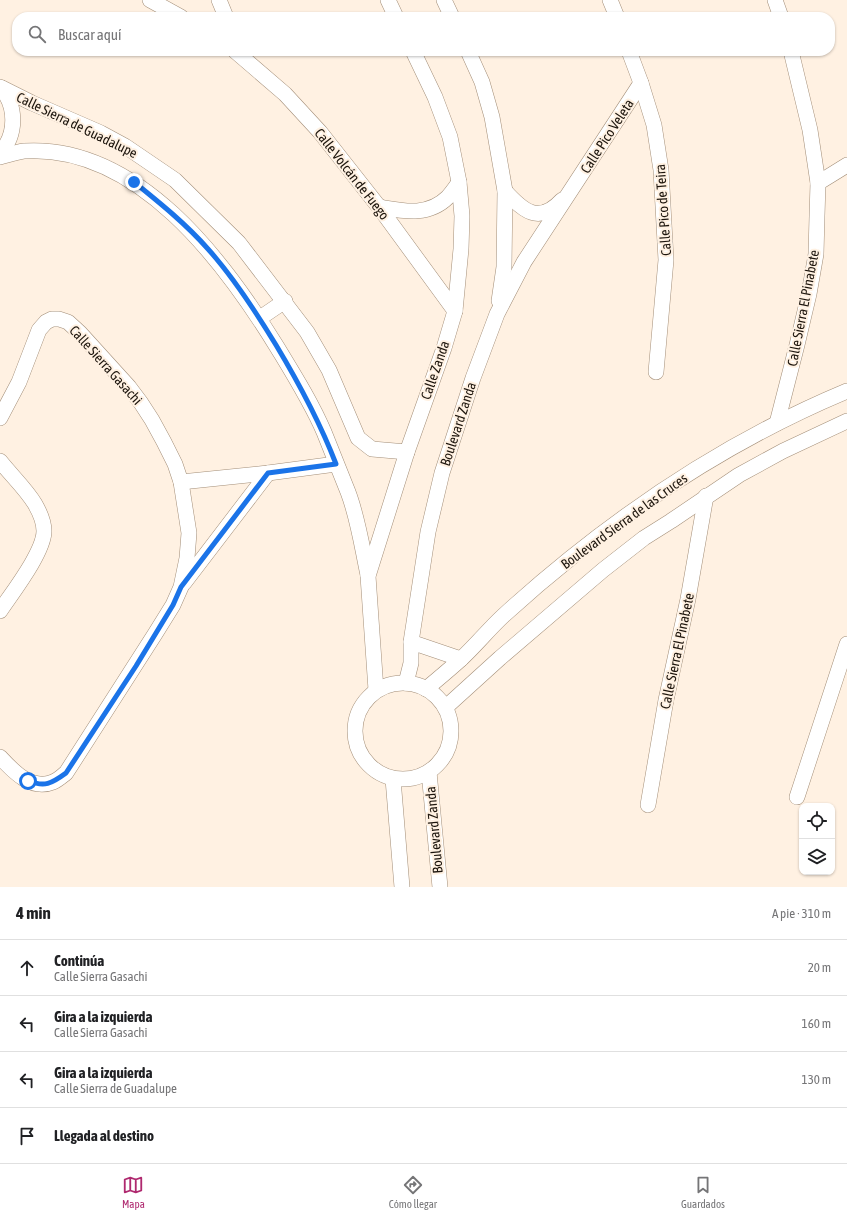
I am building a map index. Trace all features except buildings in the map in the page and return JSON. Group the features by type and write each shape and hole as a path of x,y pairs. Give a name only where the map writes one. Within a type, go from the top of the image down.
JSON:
{"street":[{"path":"150,0 171,12"},
{"path":"219,0 224,12"},
{"path":"388,0 394,12"},
{"path":"444,0 450,12"},
{"path":"610,0 615,12"},
{"path":"775,0 779,12"},
{"name":"Calle Volcán de Fuego","path":"242,56 285,94 320,132 379,207 454,311"},
{"name":"Calle Zanda","path":"376,690 368,576 407,452 444,348 454,311 459,274 462,222 459,182 450,137 435,97 415,56"},
{"path":"470,56 482,82 492,116 505,191 504,267 496,314"},
{"name":"Calle Pico de Teira","path":"631,56 641,83 655,131 661,170 666,260 656,372"},
{"name":"Calle Sierra El Pinabete","path":"777,423 798,345 816,254 818,183 810,130 792,56"},
{"name":"Calle Pico Veleta","path":"574,188 641,83"},
{"name":"Calle Sierra de Guadalupe","path":"0,153 10,137 13,124 9,99 1,87"},
{"name":"Calle Sierra de Guadalupe","path":"1,87 101,133 148,160 175,180 239,243 285,301 307,332 329,370 358,438 372,449 407,452"},
{"name":"Calle Sierra de Guadalupe","path":"0,157 23,151 52,153 78,157 107,168 134,182 184,224 208,250 235,283 260,318 309,402 324,432 350,501 359,532 368,576"},
{"path":"818,183 847,164"},
{"path":"379,207 404,211 420,211 447,198 459,182"},
{"path":"505,191 517,205 528,212 538,213 550,210 574,188"},
{"name":"Boulevard Zanda","path":"406,683 411,663 411,642 428,532 442,473 473,378 496,314 524,262 574,188"},
{"path":"260,318 285,301"},
{"name":"Calle Sierra Gasachi","path":"0,418 19,382 39,330 46,322 52,319 59,318 68,322 80,333 129,387 152,420 175,464 182,482 189,533 187,558 181,587 173,605 66,773 54,782 37,784 28,781 18,774 0,757"},
{"name":"Boulevard Sierra de las Cruces","path":"426,689 461,659 503,616 571,558 609,528 663,489 686,474 777,423 847,391"},
{"name":"Boulevard Sierra de las Cruces","path":"446,707 500,658 603,570 644,538 672,521 706,496 783,450 847,421"},
{"path":"0,462 36,505 44,530 42,542 34,558 0,611"},
{"path":"182,482 336,464"},
{"name":"Calle Sierra Gasachi","path":"181,587 268,473"},
{"name":"Calle Sierra El Pinabete","path":"648,805 666,700 688,599 706,496"},
{"path":"411,642 461,659"},
{"path":"797,797 847,644"},
{"path":"393,683 406,683 426,689 446,707 451,725 450,743 443,760 429,772 412,779 393,779 375,772 362,758 354,740 355,721 362,704 376,690 393,683"},
{"name":"Boulevard Zanda","path":"429,772 440,887"},
{"path":"393,779 402,887"}],"route":[{"path":"28,781 37,784 46,784 54,782 66,773 136,666 173,605 181,587 229,522 268,473 336,464 324,432 294,374 260,318 235,283 184,224 134,182"}]}
